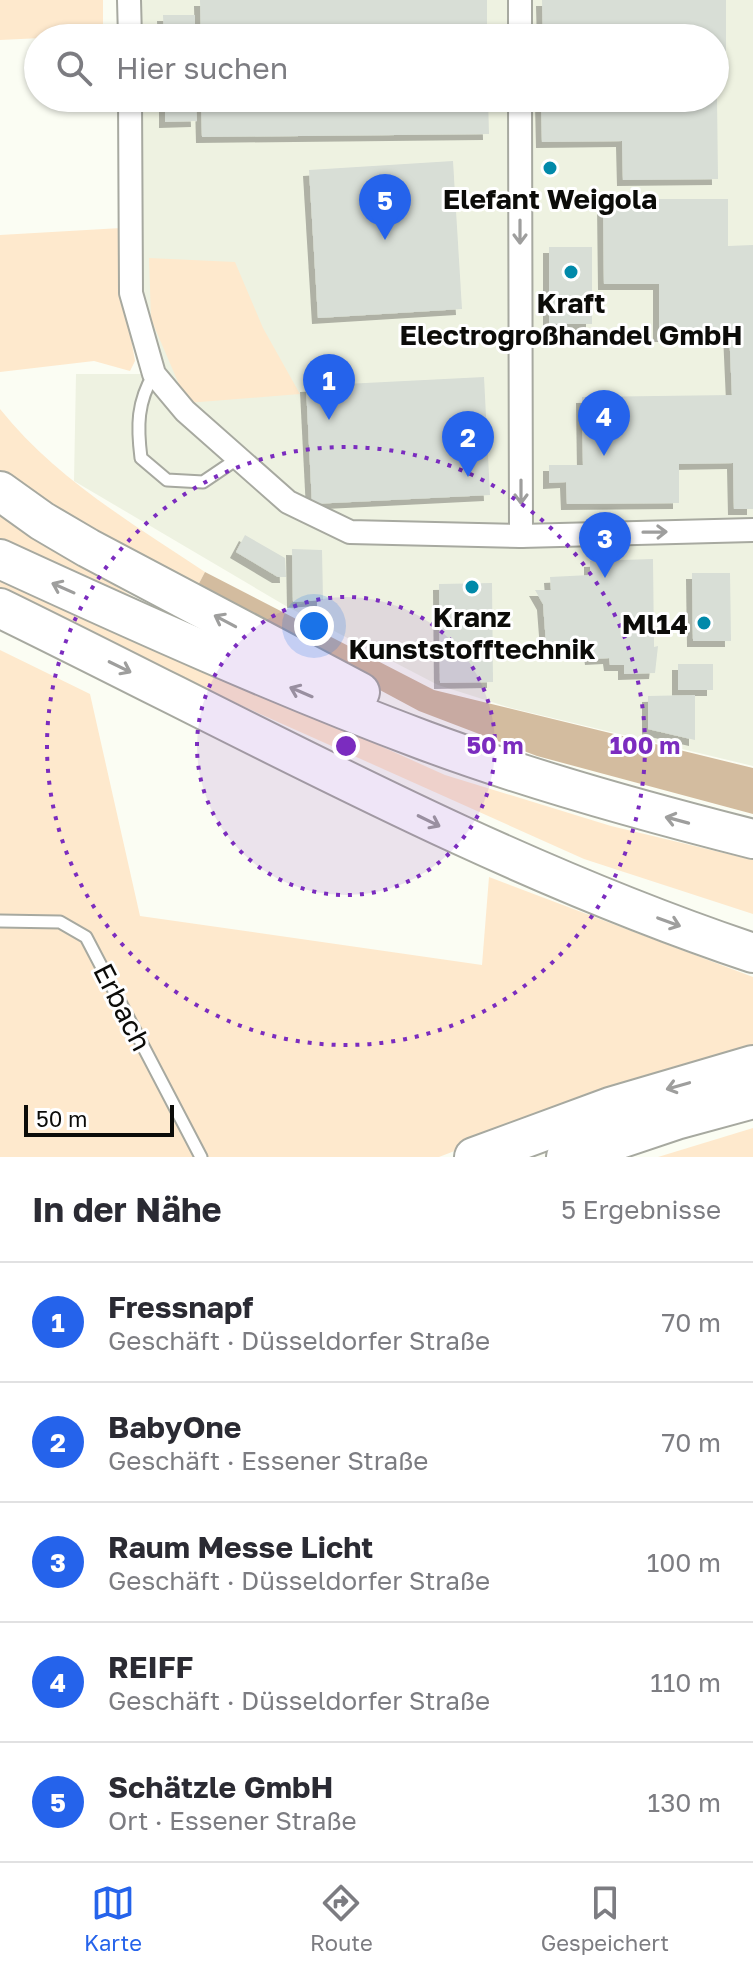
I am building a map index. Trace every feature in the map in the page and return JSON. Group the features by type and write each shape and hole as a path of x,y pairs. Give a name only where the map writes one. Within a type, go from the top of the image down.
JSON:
{"highway":[{"path":"0,491 88,548 394,709 426,741"},
{"path":"0,559 252,672 426,741 549,782 753,839"},
{"path":"0,608 468,840 619,903 753,953"},
{"path":"474,1157 610,1107 753,1065"},
{"path":"566,1157 676,1120 753,1099"}],"street":[{"path":"129,0 130,24"},
{"path":"520,0 520,24"},
{"path":"130,112 131,293 154,374 185,411 288,502 350,532 521,536 753,530"},
{"path":"520,112 521,536"}],"lane":[{"path":"154,374 141,397 137,424 141,458 167,480 203,482 237,459"},
{"name":"Erbach","path":"0,921 60,922 86,937 201,1157"}],"shaded area":[{"path":"0,0 103,0 103,24 24,24 24,39 0,40"},
{"path":"136,0 753,0 753,766 511,708 438,685 286,606 74,481 76,374 142,374 138,112 729,112 729,24 137,24"},
{"path":"121,228 125,303 135,361 130,371 94,361 0,372 0,235"},
{"path":"149,258 235,262 263,328 300,394 187,403 151,319"},
{"path":"0,409 45,457 70,478 123,518 205,572 195,591 95,540 0,473"},
{"path":"0,515 176,623 0,542"},
{"path":"205,572 434,690 753,768 753,814 537,756 419,711 195,591"},
{"path":"0,575 445,775 611,826 753,860 753,914 584,859 189,682 0,590"},
{"path":"0,650 90,694 140,916 482,965 489,877 753,977 753,1046 669,1068 439,1157 0,1157"},
{"path":"753,1128 753,1157 658,1157"}],"building":[{"path":"200,0 487,0 487,24 201,24"},
{"path":"542,0 726,0 726,24 543,24"},
{"path":"163,15 195,15 195,24 163,24"},
{"path":"165,112 197,112 197,121 165,122"},
{"path":"201,112 488,112 489,134 202,137"},
{"path":"541,112 717,112 718,179 623,180 622,141 542,142"},
{"path":"453,161 462,309 318,318 309,170"},
{"path":"603,199 728,199 728,246 753,245 753,509 734,509 733,463 679,464 679,503 567,504 566,482 549,483 549,465 583,465 582,397 732,395 729,329 676,329 676,336 659,336 659,284 604,284"},
{"path":"549,247 592,247 592,324 549,324"},
{"path":"484,377 490,495 312,504 306,386"},
{"path":"245,535 285,558 286,577 278,577 236,552"},
{"path":"292,549 322,550 323,600 293,602"},
{"path":"653,559 654,647 658,646 655,673 624,674 624,665 610,665 609,658 591,659 590,652 575,652 574,642 546,643 543,604 535,590 551,590 550,577 590,575 590,561"},
{"path":"692,573 730,573 731,641 693,641"},
{"path":"492,583 493,682 440,683 439,584"},
{"path":"678,664 713,664 713,690 678,690"},
{"path":"695,695 695,740 648,729 648,696"}],"place":[{"name":"Elefant Weigola","path":"550,168"},
{"name":"Schätzle GmbH","path":"385,240"},
{"name":"Kraft Electrogroßhandel GmbH","path":"571,272"},
{"name":"Fressnapf","path":"329,420"},
{"name":"REIFF","path":"604,456"},
{"name":"BabyOne","path":"468,477"},
{"name":"Raum Messe Licht","path":"605,578"},
{"name":"Kranz Kunststofftechnik","path":"472,587"},
{"name":"Ml14","path":"704,623"}]}
